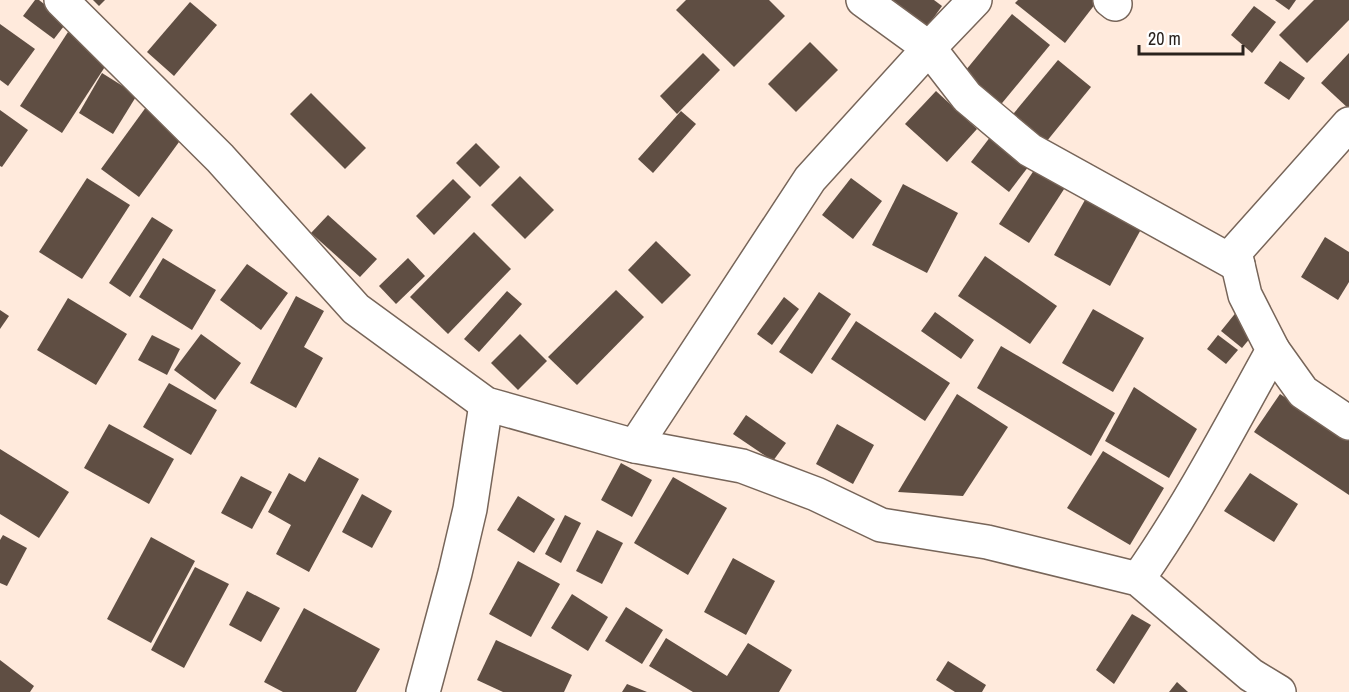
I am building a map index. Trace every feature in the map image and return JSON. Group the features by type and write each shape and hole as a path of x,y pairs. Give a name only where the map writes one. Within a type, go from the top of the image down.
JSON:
{"street":[{"path":"61,0 220,158 356,309 486,404 635,446 742,466 816,494 881,525 987,542 1138,579 1251,675 1279,692"},
{"path":"863,0 929,48 967,97 1030,150 1238,265"},
{"path":"635,446 810,179 975,0"},
{"path":"1349,124 1235,252 1245,295 1273,350 1303,392 1349,423"},
{"path":"1138,579 1153,558 1273,350"},
{"path":"423,692 470,509 486,404"}],"building":[{"path":"35,0 39,0 67,22 54,39 23,16"},
{"path":"93,0 105,0 99,6"},
{"path":"686,0 769,0 785,16 734,67 676,10"},
{"path":"893,0 934,0 942,6 927,27"},
{"path":"1018,0 1092,0 1096,3 1065,43 1015,3"},
{"path":"1275,0 1296,0 1289,10"},
{"path":"1314,0 1349,0 1349,20 1307,63 1279,35"},
{"path":"190,2 217,25 174,76 147,52"},
{"path":"1254,6 1276,22 1252,53 1231,35"},
{"path":"1012,14 1050,45 998,108 961,76"},
{"path":"0,24 35,49 8,86 0,80"},
{"path":"68,32 110,59 62,133 20,106"},
{"path":"810,42 838,70 796,112 768,84"},
{"path":"703,53 720,70 677,114 660,96"},
{"path":"1349,53 1349,109 1321,83"},
{"path":"1058,60 1091,87 1042,147 1009,119"},
{"path":"1280,61 1305,78 1289,100 1264,83"},
{"path":"102,73 137,95 113,134 79,113"},
{"path":"936,91 977,129 947,162 905,124"},
{"path":"311,93 366,148 345,169 290,114"},
{"path":"149,103 187,131 139,197 101,169"},
{"path":"0,110 28,130 2,167 0,166"},
{"path":"681,111 696,124 653,173 638,159"},
{"path":"994,132 1032,162 1009,192 971,162"},
{"path":"476,143 500,167 480,187 456,163"},
{"path":"1038,164 1068,183 1029,243 999,224"},
{"path":"520,176 554,210 525,239 491,205"},
{"path":"87,178 130,205 82,279 39,252"},
{"path":"851,178 882,201 853,239 822,215"},
{"path":"453,179 471,197 434,235 416,216"},
{"path":"903,184 958,213 927,273 872,245"},
{"path":"1090,191 1145,222 1110,286 1054,255"},
{"path":"328,215 377,259 360,277 311,233"},
{"path":"152,217 173,230 130,297 109,283"},
{"path":"474,232 511,269 448,334 410,297"},
{"path":"1325,237 1349,252 1349,282 1338,300 1301,277"},
{"path":"656,241 691,275 662,304 628,270"},
{"path":"985,256 1057,306 1030,344 958,296"},
{"path":"163,258 216,290 192,330 139,297"},
{"path":"408,258 425,276 396,304 379,286"},
{"path":"247,264 288,293 261,330 220,300"},
{"path":"616,290 644,317 577,385 548,357"},
{"path":"507,291 522,304 479,352 464,339"},
{"path":"819,292 851,314 812,374 779,352"},
{"path":"296,296 324,311 304,347 323,358 296,408 250,383"},
{"path":"784,297 799,309 772,345 757,334"},
{"path":"68,298 127,334 96,385 37,350"},
{"path":"1093,309 1144,338 1113,392 1062,363"},
{"path":"0,310 9,316 0,329"},
{"path":"1238,310 1260,326 1242,348 1221,331"},
{"path":"935,312 974,340 961,359 921,331"},
{"path":"856,321 950,383 925,421 831,359"},
{"path":"201,334 241,363 215,400 174,370"},
{"path":"520,334 547,361 518,390 491,363"},
{"path":"152,335 180,349 167,375 138,360"},
{"path":"1218,335 1238,350 1226,364 1207,349"},
{"path":"1001,346 1115,413 1091,456 977,388"},
{"path":"169,383 217,410 191,455 143,427"},
{"path":"1134,387 1197,429 1169,478 1105,441"},
{"path":"957,394 1008,427 963,496 898,492"},
{"path":"1280,394 1349,440 1349,495 1254,432"},
{"path":"746,415 786,443 773,461 733,434"},
{"path":"109,424 174,459 149,504 84,468"},
{"path":"837,424 874,445 853,484 816,464"},
{"path":"0,449 69,492 39,538 0,514"},
{"path":"1103,451 1164,488 1130,545 1067,508"},
{"path":"319,457 359,479 309,572 276,554 291,525 268,512 289,473 305,482"},
{"path":"621,463 652,480 632,517 601,500"},
{"path":"1250,473 1298,504 1274,542 1224,511"},
{"path":"241,476 272,492 252,529 221,513"},
{"path":"673,477 727,508 688,575 634,543"},
{"path":"362,494 392,511 372,548 342,532"},
{"path":"518,496 555,519 534,553 497,530"},
{"path":"565,515 581,523 561,563 545,554"},
{"path":"597,530 623,543 602,584 576,571"},
{"path":"3,535 27,548 7,586 0,583 0,540"},
{"path":"151,537 195,561 151,643 107,619"},
{"path":"733,558 775,581 746,635 704,612"},
{"path":"518,561 560,584 531,637 489,614"},
{"path":"195,567 229,584 184,668 151,650"},
{"path":"247,591 280,608 261,642 229,625"},
{"path":"572,594 608,617 588,651 551,628"},
{"path":"626,607 663,630 642,664 605,641"},
{"path":"304,608 380,649 356,692 283,692 264,682"},
{"path":"1132,614 1151,625 1114,684 1096,670"},
{"path":"666,638 727,676 748,643 792,670 779,692 693,692 649,666"},
{"path":"496,640 572,675 564,692 503,692 477,680"},
{"path":"0,660 34,686 30,692 0,692"},
{"path":"948,661 986,685 982,692 955,692 936,680"},
{"path":"1177,682 1188,692 1169,692"},
{"path":"627,684 647,692 622,692"}]}
